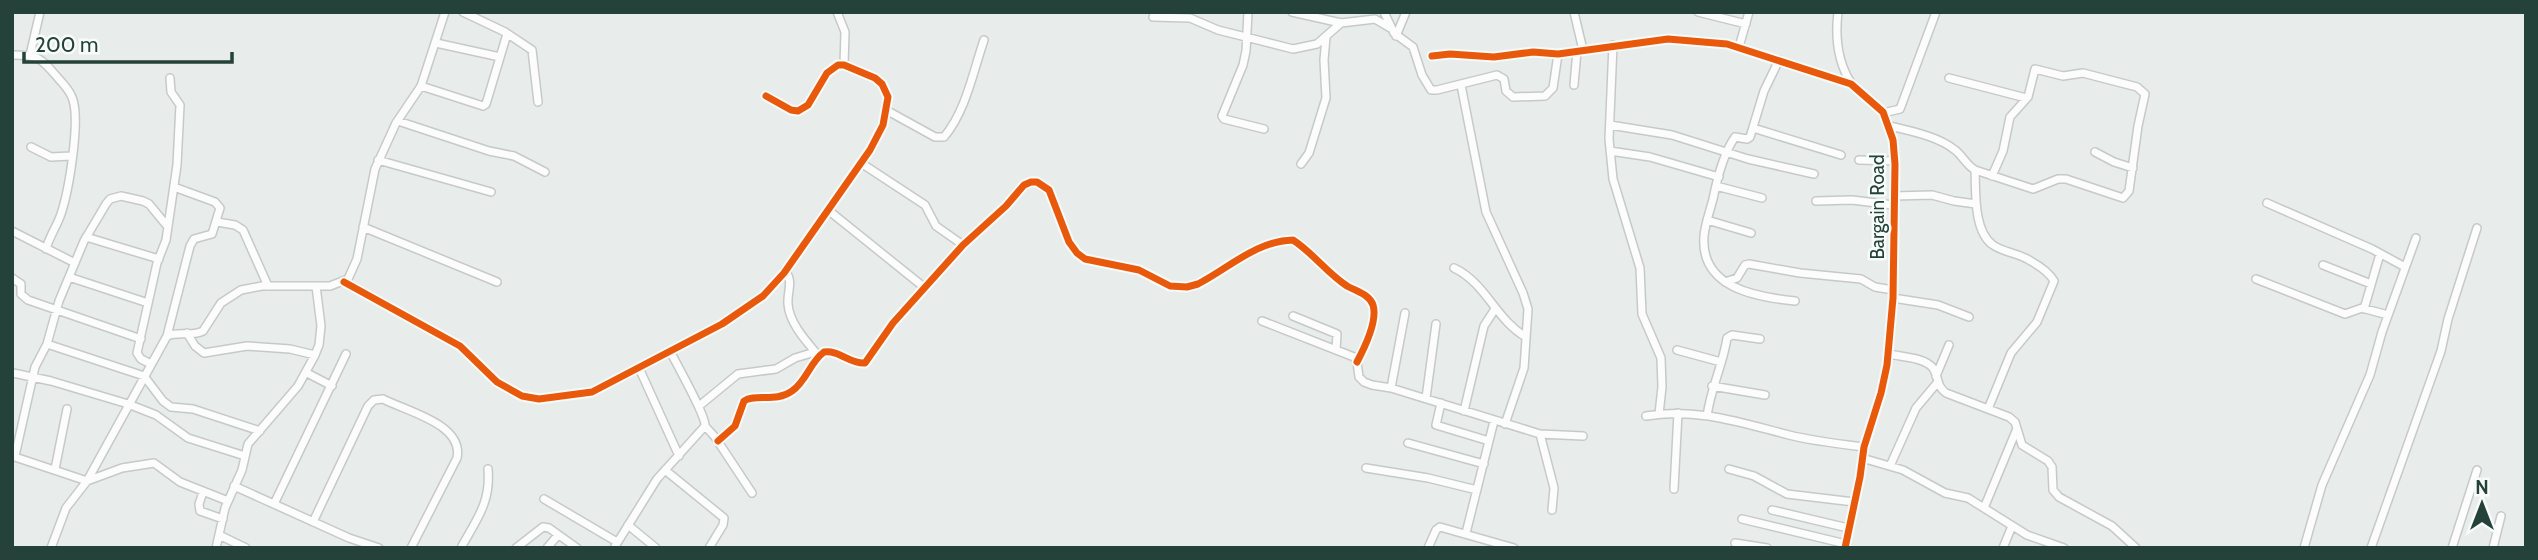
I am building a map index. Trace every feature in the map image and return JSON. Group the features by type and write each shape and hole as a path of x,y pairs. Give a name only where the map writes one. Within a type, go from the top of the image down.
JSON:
{"street":[{"path":"30,55 40,12"},
{"path":"167,336 203,331 227,297 250,288 330,286 344,282 355,266 378,160 397,121 421,86 445,12"},
{"path":"463,12 532,50 538,102"},
{"path":"837,12 845,32 844,65"},
{"path":"1248,12 1243,65 1222,116 1224,119 1264,129"},
{"path":"1292,12 1341,23 1375,19 1413,47 1422,75 1431,90 1497,75 1504,79 1506,91 1513,97 1545,96 1553,89 1558,54"},
{"path":"1384,12 1394,32"},
{"path":"1394,32 1406,12"},
{"path":"1574,12 1580,50 1574,85"},
{"path":"1698,12 1746,24"},
{"path":"1739,47 1749,12"},
{"path":"1838,12 1838,52 1845,75 1851,84"},
{"path":"1883,113 1900,109 1936,12"},
{"path":"1153,17 1174,15 1190,18 1218,30 1293,50 1317,44 1341,23"},
{"path":"421,86 483,106 507,34"},
{"path":"1301,164 1309,153 1326,97 1326,37"},
{"path":"886,110 935,137 944,137 961,107 984,40"},
{"name":"Bargain Road","path":"1432,56 1450,54 1485,57 1520,52 1558,54 1682,40 1739,47 1851,84 1872,100 1883,113 1889,126 1895,161 1893,294 1889,354 1881,393 1864,447 1845,546"},
{"path":"436,43 500,57"},
{"path":"1613,46 1610,151 1613,179 1640,268 1642,314 1661,358 1659,414"},
{"path":"12,55 30,55 44,61 66,86 73,99 75,119 62,211 50,233 46,248"},
{"path":"1779,60 1764,91 1747,139 1735,137 1728,152 1717,182 1704,235 1712,268 1725,282 1752,295 1795,301"},
{"path":"344,282 460,346 497,382 522,396 539,399 581,394 603,387 742,312 763,296 786,270 878,136 887,97 882,84 862,71 844,65 838,65 827,73 808,105 798,111 766,96"},
{"path":"1889,126 1942,142 1958,152 1975,170 1992,176 2033,189 2058,179 2066,179 2123,198 2129,191 2145,94 2142,90 2083,73 2063,76 2035,69 2026,98 2010,117 2003,150 1992,176"},
{"path":"151,364 139,356 141,339 168,227 181,112 178,101 171,92 170,78"},
{"path":"1949,78 2026,98"},
{"path":"1461,85 1486,212 1527,301 1524,368 1506,424"},
{"path":"397,121 489,151 513,156 545,172"},
{"path":"1611,125 1654,131 1814,174"},
{"path":"1753,128 1841,155"},
{"path":"31,147 51,157 71,156"},
{"path":"1610,151 1650,157 1762,198"},
{"path":"2095,152 2113,162 2133,168"},
{"path":"378,160 491,192"},
{"path":"1858,160 1895,161"},
{"path":"861,163 925,205 936,226 963,244"},
{"path":"1975,170 1976,204 1986,239 1994,246 2021,255 2036,264 2054,281 2037,322 2011,354 1988,408"},
{"path":"699,406 737,374 776,369 795,358 835,352 849,361 866,363 888,330 963,244 1006,206 1024,185 1031,182 1049,190 1069,242 1085,259 1139,270 1170,286 1188,287 1198,284 1257,249 1273,242 1293,240 1347,286 1368,297 1373,303 1374,316 1357,362"},
{"path":"51,548 66,508 87,481 167,336 190,246 194,239 212,234 217,222 218,204 174,187"},
{"path":"1894,196 1932,195 1976,204"},
{"path":"168,227 149,204 143,201 128,196 115,197 106,204 86,237 69,277 47,344 38,359 13,456 87,481 122,468 154,463 180,482 228,501"},
{"path":"1816,201 1852,200 1893,205"},
{"path":"2267,203 2405,267"},
{"path":"828,210 925,288"},
{"path":"1707,220 1751,233"},
{"path":"217,222 235,225 243,230 268,286"},
{"path":"363,227 497,282"},
{"path":"2371,548 2441,351 2448,319 2477,228"},
{"path":"12,231 75,263"},
{"path":"86,237 159,259"},
{"path":"2304,548 2322,485 2370,375 2416,238"},
{"path":"2364,309 2380,254"},
{"path":"1725,282 1737,278 1745,265 1749,264 1800,273 1861,279 1893,294 1938,305 1969,317"},
{"path":"2323,265 2371,284"},
{"path":"1454,268 1474,280 1514,330 1526,337"},
{"path":"786,270 791,281 788,305 792,318 817,354"},
{"path":"69,277 148,303"},
{"path":"12,278 22,284 23,297 141,339"},
{"path":"2256,279 2345,314 2364,309 2388,315"},
{"path":"216,548 228,501 242,470 248,444 307,373 316,355 321,326 316,286"},
{"path":"1464,411 1484,326 1495,309"},
{"path":"1391,388 1405,313"},
{"path":"1293,316 1338,334 1336,350"},
{"path":"1262,321 1354,357 1363,382 1426,398 1540,434 1583,436"},
{"path":"1426,398 1436,324"},
{"path":"187,333 195,346 204,352 247,346 290,349 316,355"},
{"path":"1707,416 1712,386 1729,336 1760,340"},
{"path":"47,344 144,376 171,407 193,410 260,431"},
{"path":"1890,466 1916,408 1937,380 1949,345"},
{"path":"1677,350 1721,362"},
{"path":"670,351 705,417 705,426 752,493"},
{"path":"274,504 346,354"},
{"path":"718,441 735,426 741,404 748,398 765,399 792,392 817,354"},
{"path":"1889,354 1926,363 1933,369 1946,393 2009,417 2017,428 2022,445 2048,461 2052,467 2053,491 2112,526 2136,548"},
{"path":"639,368 679,456"},
{"path":"13,373 128,404 156,415 182,435 195,441 245,456"},
{"path":"307,373 332,386"},
{"path":"1712,386 1765,395"},
{"path":"313,522 368,406 374,400 383,399 441,426 456,439 458,446 457,458 411,548"},
{"path":"1441,403 1436,425 1489,441"},
{"path":"55,469 66,409"},
{"path":"1674,489 1678,413"},
{"path":"1646,416 1678,413 1707,416 1791,435 1864,447"},
{"path":"1466,533 1494,421"},
{"path":"544,499 616,545 652,487 705,426"},
{"path":"1984,508 2017,428"},
{"path":"1540,434 1554,488 1552,510"},
{"path":"1408,443 1484,464"},
{"path":"1862,458 1929,482 1945,493 1968,498 2027,535 2064,548"},
{"path":"1366,468 1428,478 1477,490"},
{"path":"461,548 485,504 489,488 488,469"},
{"path":"1729,469 1754,476 1787,494 1854,502"},
{"path":"665,470 724,518 723,525 710,547"},
{"path":"2452,548 2477,470"},
{"path":"234,486 349,538 379,548"},
{"path":"203,492 200,511 223,519"},
{"path":"1772,510 1848,528"},
{"path":"2493,548 2501,516"},
{"path":"1742,519 1845,546"},
{"path":"628,525 656,548"},
{"path":"2003,548 2012,526"},
{"path":"516,548 543,527 549,528 577,548"},
{"path":"1428,548 1440,527 1514,548"},
{"path":"219,535 246,548"},
{"path":"547,548 558,535"},
{"path":"1735,544 1767,548"}],"cycle path":[{"path":"1432,56 1450,54 1494,57 1533,52 1558,54 1668,39 1727,44 1851,84 1883,112 1893,140 1895,164 1893,298 1887,365 1864,447 1845,548"},
{"path":"344,282 460,346 497,382 522,396 539,399 592,392 722,324 763,296 784,273 870,150 883,125 888,97 882,84 875,78 844,65 838,65 827,73 808,105 798,111 766,96"},
{"path":"718,441 735,426 744,401 786,395 801,383 824,352 865,363 893,323 963,245 1006,206 1024,185 1031,182 1037,182 1049,190 1069,242 1085,259 1139,270 1170,286 1187,287 1198,284 1255,250 1293,240 1340,281 1371,301 1374,319 1357,362"}]}
